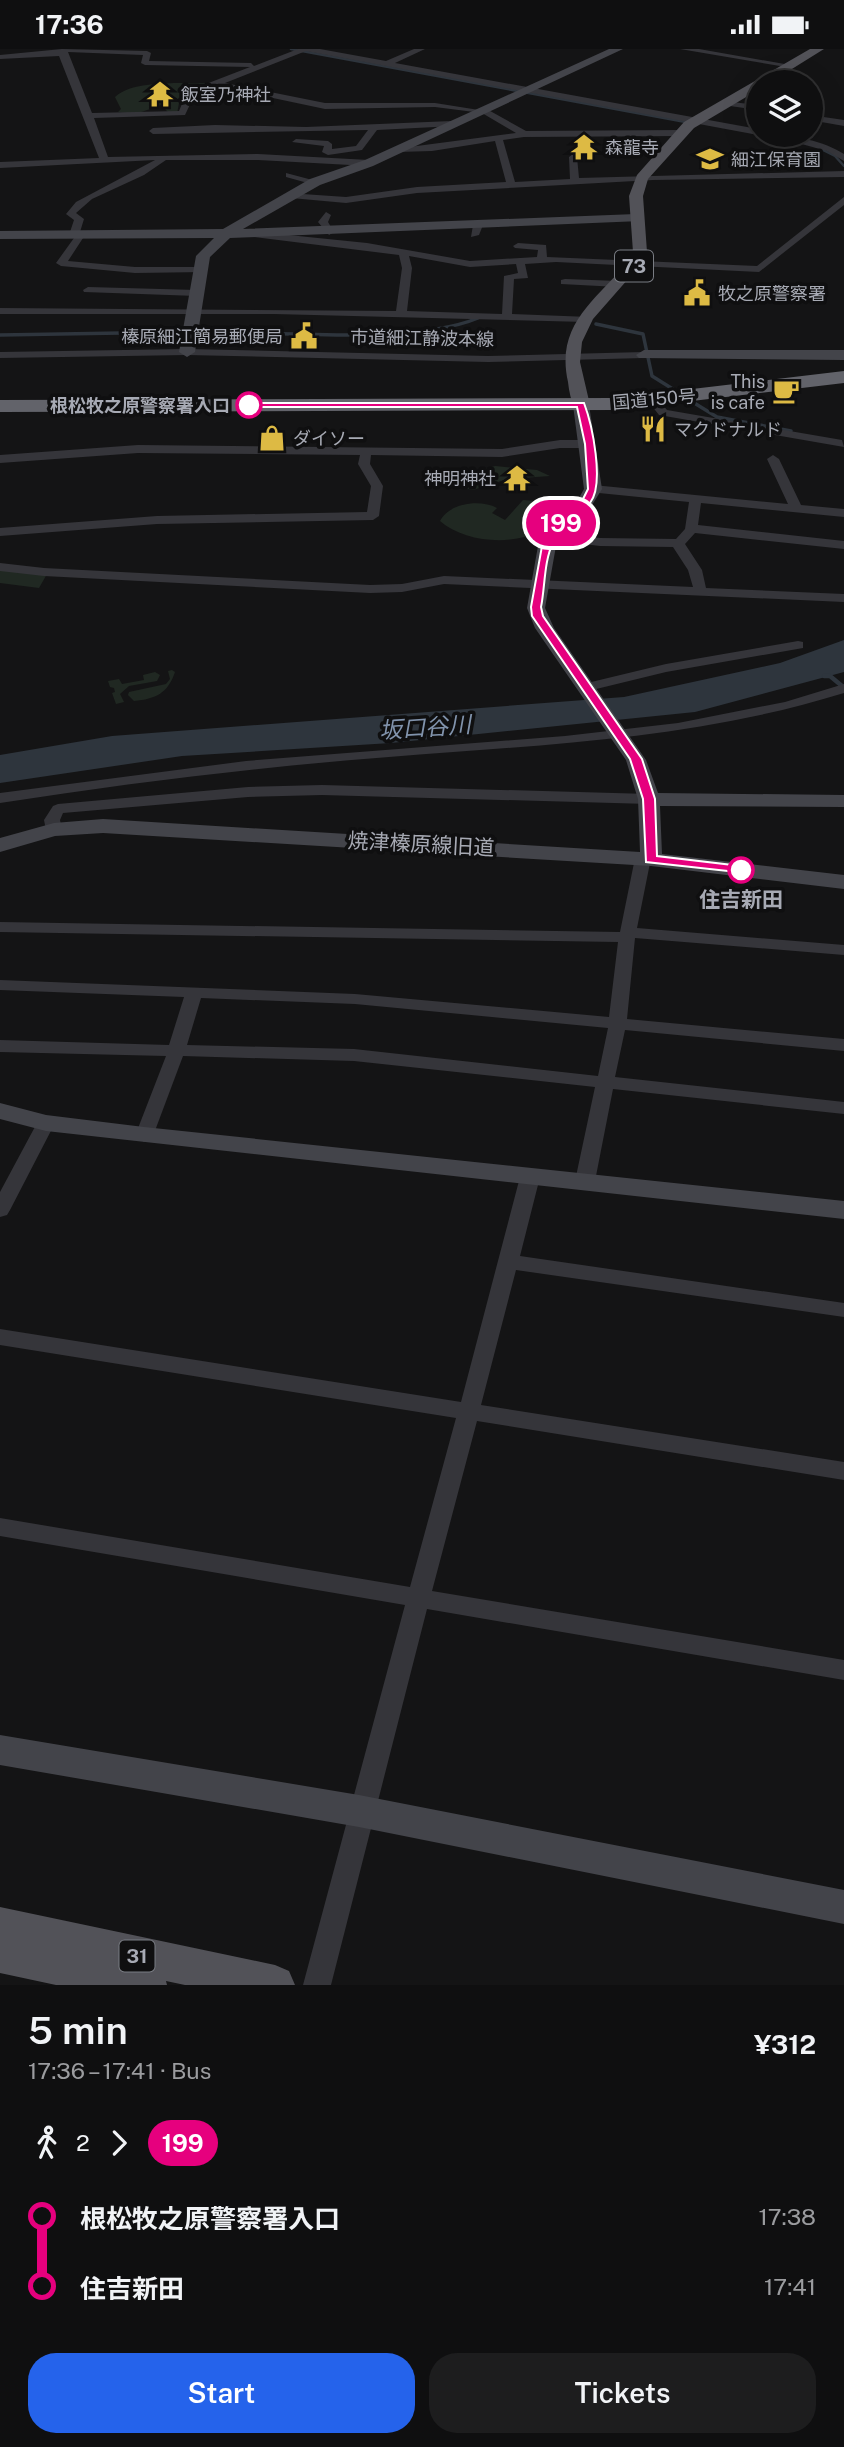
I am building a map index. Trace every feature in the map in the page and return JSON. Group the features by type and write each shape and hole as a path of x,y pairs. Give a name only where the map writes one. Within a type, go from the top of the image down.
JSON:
{"highway":[{"name":"国道150号","path":"0,406 581,405 654,401 844,377"}],"main road":[{"path":"785,70 818,49"},
{"path":"642,178 690,125 746,92"},
{"name":"73","path":"581,405 572,356 576,336 586,319 636,263 640,252 636,196 642,178"},
{"name":"31","path":"0,1926 275,1985"},
{"name":"31","path":"0,1954 147,1985"}],"street":[{"path":"386,64 421,49"},
{"path":"187,352 203,256 234,233 291,195 315,183 369,163 618,49"},
{"path":"684,49 792,66"},
{"path":"92,116 182,113 188,97 303,50 690,125 746,131"},
{"path":"0,57 64,52 147,53 145,63 261,65"},
{"path":"0,64 64,52"},
{"path":"64,52 78,97 92,116 104,160"},
{"path":"220,84 325,106 445,106 480,111 524,134"},
{"path":"726,103 746,106"},
{"path":"148,144 155,115"},
{"path":"823,119 844,123"},
{"path":"0,165 80,165 104,160 148,144 245,130 452,124"},
{"path":"398,149 432,148 499,140 524,134 690,125"},
{"path":"318,160 328,152 359,148 375,127"},
{"path":"245,130 241,137 252,140"},
{"path":"499,140 511,185"},
{"path":"296,142 328,144 328,152"},
{"path":"148,144 164,157 369,163"},
{"path":"818,147 844,158"},
{"path":"164,157 143,175 85,198 71,214 79,219 77,235 71,252 61,263 135,270 201,270"},
{"path":"573,157 575,182"},
{"path":"0,175 11,164"},
{"path":"291,195 346,200 406,191 642,178 844,174"},
{"path":"289,175 315,183"},
{"path":"234,233 356,245 470,264 542,260 556,253 636,263 759,269 844,200"},
{"path":"326,215 323,222 329,232"},
{"path":"0,235 476,230 636,218"},
{"path":"518,246 543,247 542,260"},
{"path":"401,315 407,268 404,254"},
{"path":"586,274 587,257"},
{"path":"507,317 509,276 524,276 520,262"},
{"path":"565,282 618,284"},
{"path":"88,290 197,293"},
{"path":"0,311 586,319"},
{"name":"市道細江静波本線","path":"0,355 187,352 488,359 648,355 844,355"},
{"path":"654,401 663,413 842,444"},
{"path":"581,405 589,444 593,489 586,501 551,536 536,607 538,616 636,759 649,799 647,859 628,935 617,1026 585,1181"},
{"path":"0,459 138,449 502,453 560,444 589,444"},
{"path":"0,532 157,520 373,516 377,486 364,464 366,452"},
{"path":"773,459 797,510"},
{"path":"593,489 844,513"},
{"path":"551,536 600,541 678,543 691,529 696,498"},
{"path":"691,529 728,529 747,534 844,545"},
{"path":"678,543 695,571 700,590"},
{"path":"0,567 44,572 370,589 402,588 443,580 844,598"},
{"path":"589,689 666,668 798,645"},
{"path":"0,798 99,782 377,753 620,736 769,710 844,688"},
{"path":"54,830 52,820 58,809 248,792 460,792 649,799 844,801"},
{"name":"焼津榛原線旧道","path":"0,845 54,830 103,826 647,859 844,882"},
{"path":"0,927 628,935 844,950"},
{"path":"0,985 355,999 617,1026 844,1045"},
{"path":"144,1136 176,1052 194,992"},
{"path":"0,1046 354,1055 844,1108"},
{"path":"0,1111 46,1123 144,1136 844,1210"},
{"path":"0,1210 46,1123"},
{"path":"317,1985 359,1811 471,1411 530,1177"},
{"path":"509,1262 844,1310"},
{"path":"0,1337 844,1471"},
{"path":"0,1527 418,1600 844,1670"},
{"path":"0,1749 359,1811 844,1907"}],"shaded area":[{"path":"214,83 179,103 177,114 169,113 161,105 136,114 118,112 121,109 115,97 121,92 143,85"},
{"path":"495,466 537,470 550,476 507,479 473,490 455,486 472,472"},
{"path":"523,500 548,502 560,515 549,526 535,534 502,540 468,536 440,521 450,510 474,503 497,508 492,513 505,520"},
{"path":"0,569 47,574 39,588 0,583"},
{"path":"168,671 175,672 169,685 160,694 134,701 128,695 129,692 166,684 170,679"},
{"path":"155,672 160,675 157,681 129,686 120,694 124,702 116,704 112,693 115,692 114,688 110,687 108,681 119,679 122,684 144,680 143,675"}],"water":[{"name":"坂口谷川","path":"844,640 844,672 695,712 391,743 182,756 0,783 0,755 112,736 624,697 780,663"}],"waterway":[{"path":"291,49 691,123"},
{"path":"817,147 835,156 844,166"},
{"path":"200,331 381,334 418,332 478,318"},
{"path":"596,324 643,334 652,376 676,391"},
{"path":"0,335 182,332"},
{"path":"691,401 717,417 791,431"},
{"path":"824,676 830,676 842,686"}],"bus line":[{"name":"199","path":"249,405 581,405 589,444 592,494 551,536 536,607 538,616 636,759 649,799 651,859 741,870"}],"place":[{"name":"飯室乃神社","path":"160,94"},
{"name":"森龍寺","path":"584,147"},
{"name":"細江保育園","path":"710,159"},
{"name":"牧之原警察署","path":"697,293"},
{"name":"榛原細江簡易郵便局","path":"304,336"},
{"name":"This is cafe","path":"786,391"},
{"name":"根松牧之原警察署入口","path":"249,405"},
{"name":"マクドナルド","path":"653,429"},
{"name":"ダイソー","path":"272,438"},
{"name":"神明神社","path":"517,478"},
{"name":"住吉新田","path":"741,870"}]}
